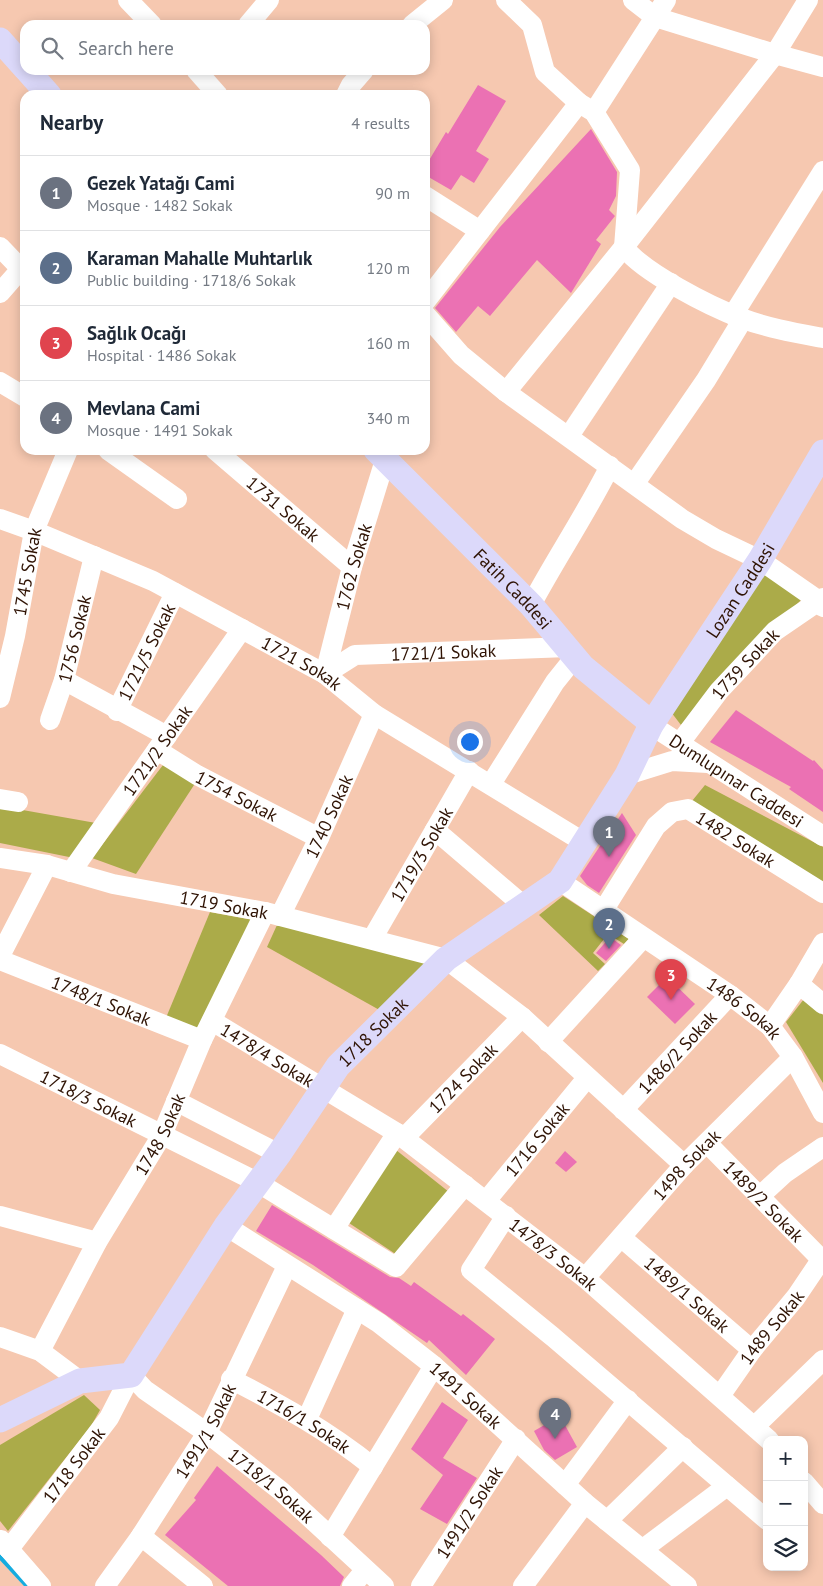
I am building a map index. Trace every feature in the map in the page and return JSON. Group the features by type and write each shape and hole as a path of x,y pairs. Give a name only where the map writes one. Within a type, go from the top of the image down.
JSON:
{"main road":[{"path":"0,40 20,62"},
{"path":"31,75 45,90"},
{"name":"Lozan Caddesi","path":"651,725 760,560 823,452"},
{"name":"Fatih Caddesi","path":"380,455 531,605 583,667 644,716 651,725"},
{"name":"1718 Sokak","path":"131,1375 226,1226 279,1154 338,1066 446,959 560,881 627,775 651,725"},
{"path":"0,1420 80,1381 131,1375"}],"street":[{"path":"128,0 147,20"},
{"path":"252,20 269,0"},
{"path":"418,20 443,0"},
{"path":"506,0 532,25 545,72 586,108 630,170 624,247 631,257 671,283 738,317 823,338"},
{"path":"632,0 660,8 774,54 823,67"},
{"path":"506,392 624,247 774,54 808,0"},
{"path":"430,296 480,231 586,108 660,8"},
{"path":"205,75 215,90"},
{"path":"348,90 359,75"},
{"path":"635,483 706,380 738,317 823,171"},
{"path":"430,199 480,231"},
{"path":"0,247 20,268"},
{"path":"0,294 20,274"},
{"path":"569,436 671,283"},
{"path":"430,320 461,355 506,392 635,483 682,519 760,560 822,602"},
{"path":"0,382 20,394"},
{"name":"1745 Sokak","path":"0,698 15,636 34,531 66,455"},
{"path":"115,455 177,499"},
{"name":"1731 Sokak","path":"221,455 352,567"},
{"name":"1762 Sokak","path":"325,674 380,455"},
{"path":"531,605 555,560 590,508 610,466"},
{"name":"1721 Sokak","path":"0,519 94,556 175,593 325,674 374,714 585,842"},
{"name":"1756 Sokak","path":"50,720 64,680 94,556"},
{"name":"1721/5 Sokak","path":"117,711 175,593"},
{"name":"1739 Sokak","path":"679,744 719,690 774,631 822,602"},
{"name":"1721/2 Sokak","path":"71,872 242,629"},
{"path":"491,784 556,682 572,652"},
{"name":"1721/1 Sokak","path":"325,674 355,655 572,652"},
{"name":"1754 Sokak","path":"64,680 117,711 162,743 197,775 319,838"},
{"name":"1740 Sokak","path":"273,914 319,838 374,714"},
{"name":"Dumlupınar Caddesi","path":"651,725 823,836"},
{"path":"627,775 672,761 709,763"},
{"name":"1719/3 Sokak","path":"372,939 469,771"},
{"name":"1482 Sokak","path":"603,911 656,826 672,812 688,809 823,893"},
{"path":"435,830 524,906"},
{"name":"1719 Sokak","path":"0,858 47,865 113,884 273,914 446,959"},
{"path":"0,958 47,865"},
{"name":"1486 Sokak","path":"560,881 730,996 770,1026 793,1057 823,1113"},
{"name":"1748 Sokak","path":"40,1351 97,1242 162,1135 202,1040 273,914"},
{"path":"548,1042 643,938"},
{"path":"770,1026 799,984 823,943"},
{"name":"1748/1 Sokak","path":"0,958 202,1040"},
{"path":"446,959 522,1017 684,1165"},
{"path":"799,984 823,1004"},
{"name":"1486/2 Sokak","path":"623,1110 730,996"},
{"name":"1724 Sokak","path":"334,1229 400,1136 522,1017"},
{"name":"1478/4 Sokak","path":"212,1021 323,1087"},
{"name":"1718/3 Sokak","path":"0,1054 257,1182 396,1267 465,1185"},
{"name":"1498 Sokak","path":"586,1278 684,1165 793,1057"},
{"name":"1716 Sokak","path":"591,1081 495,1208 471,1270 628,1400"},
{"name":"1478/3 Sokak","path":"323,1087 400,1136 586,1278 762,1433"},
{"path":"176,1101 279,1154"},
{"name":"1489/2 Sokak","path":"707,1143 822,1258"},
{"path":"760,1196 785,1173 823,1147"},
{"path":"0,1216 97,1242"},
{"name":"1491 Sokak","path":"226,1226 379,1322 434,1366 585,1503 687,1586"},
{"name":"1489/1 Sokak","path":"622,1238 752,1350"},
{"name":"1489 Sokak","path":"720,1396 752,1350 796,1297 822,1258"},
{"name":"1491/1 Sokak","path":"105,1586 141,1536 207,1433 287,1266"},
{"path":"306,1419 357,1309"},
{"path":"0,1337 40,1351 80,1381"},
{"path":"762,1433 823,1360"},
{"path":"330,1537 434,1366"},
{"name":"1718/1 Sokak","path":"131,1375 145,1390 207,1433 281,1491 384,1586"},
{"name":"1718 Sokak","path":"5,1544 109,1418 131,1375"},
{"name":"1716/1 Sokak","path":"231,1380 306,1419 342,1442 373,1466"},
{"path":"565,1484 628,1400 763,1517"},
{"name":"1491/2 Sokak","path":"421,1586 516,1439"},
{"path":"607,1520 683,1447"},
{"path":"643,1550 727,1486"},
{"path":"808,1488 817,1503"},
{"path":"523,1586 585,1503"},
{"path":"141,1536 203,1586"},
{"path":"5,1544 41,1586"},
{"path":"352,1586 365,1570"}],"shaded area":[{"path":"765,572 802,599 681,725 671,712"},
{"path":"163,765 196,782 136,874 92,858"},
{"path":"705,785 823,847 823,886 692,801"},
{"path":"0,806 96,823 74,858 0,843"},
{"path":"563,896 629,939 624,944 608,934 593,953 605,964 598,971 539,915"},
{"path":"210,912 254,920 199,1034 163,1025"},
{"path":"277,925 428,959 383,1012 267,947"},
{"path":"804,999 823,1015 823,1083 786,1022"},
{"path":"396,1150 449,1192 397,1255 349,1223"},
{"path":"84,1395 100,1410 91,1426 8,1531 0,1521 0,1445"}],"building":[{"path":"478,85 506,101 476,151 489,159 474,183 461,175 451,190 430,178 430,159 446,132 448,134"},
{"path":"591,129 617,172 616,196 609,210 615,216 596,240 601,244 571,293 537,260 490,316 478,306 456,332 435,308 500,227"},
{"path":"736,710 814,760 823,770 823,812 789,789 791,787 710,742"},
{"path":"622,813 636,835 599,893 587,885 580,876"},
{"path":"610,937 621,945 606,961 596,953"},
{"path":"667,977 695,1004 675,1024 647,997"},
{"path":"565,1151 577,1162 566,1172 555,1163"},
{"path":"272,1205 390,1277 399,1278 411,1286 414,1282 461,1316 463,1314 495,1339 466,1375 429,1340 427,1343 313,1265 256,1231"},
{"path":"442,1402 468,1420 443,1458 477,1478 447,1524 420,1509 443,1475 411,1449"},
{"path":"560,1416 577,1447 555,1460 544,1450 534,1431"},
{"path":"217,1466 344,1577 340,1586 228,1586 165,1535 196,1500 194,1498"}],"waterway":[{"path":"0,1557 27,1586"}],"place":[{"name":"Gezek Yatağı Cami","path":"609,857"},
{"name":"Karaman Mahalle Muhtarlık","path":"609,949"},
{"name":"Sağlık Ocağı","path":"671,1000"},
{"name":"Mevlana Cami","path":"555,1439"}]}
